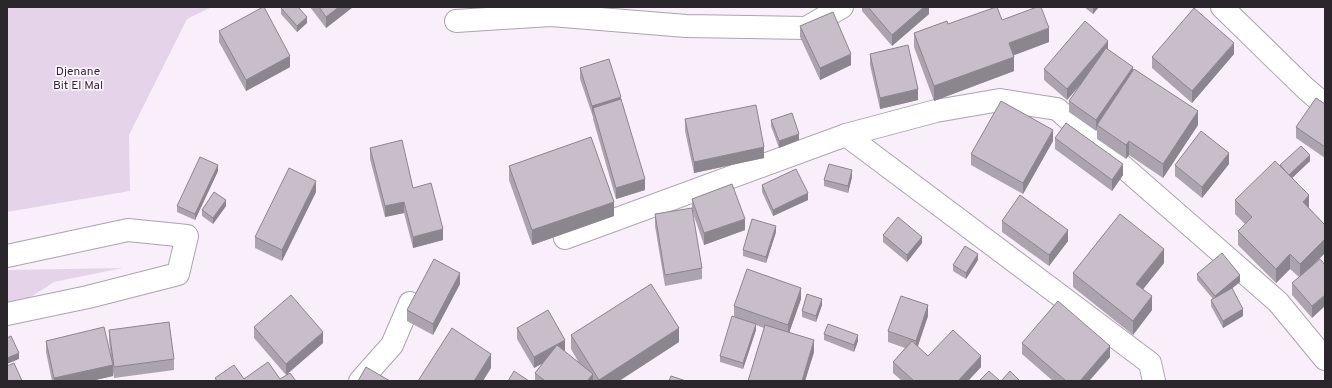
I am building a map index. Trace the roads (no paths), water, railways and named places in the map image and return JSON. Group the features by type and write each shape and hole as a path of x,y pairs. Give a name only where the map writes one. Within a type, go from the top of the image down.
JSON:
{"street":[{"path":"456,21 550,15 686,26 806,28 842,7"},
{"path":"1222,7 1305,88 1325,105"},
{"path":"565,238 846,135 936,111 1000,100 1057,109 1278,302 1325,359"},
{"path":"846,135 1150,363 1154,381"},
{"path":"7,256 128,230 187,236 178,274 88,297 7,314"},
{"path":"360,381 392,344 410,303"}],"park label":[{"name":"Djenane Bit El Mal","path":"78,79"}]}
